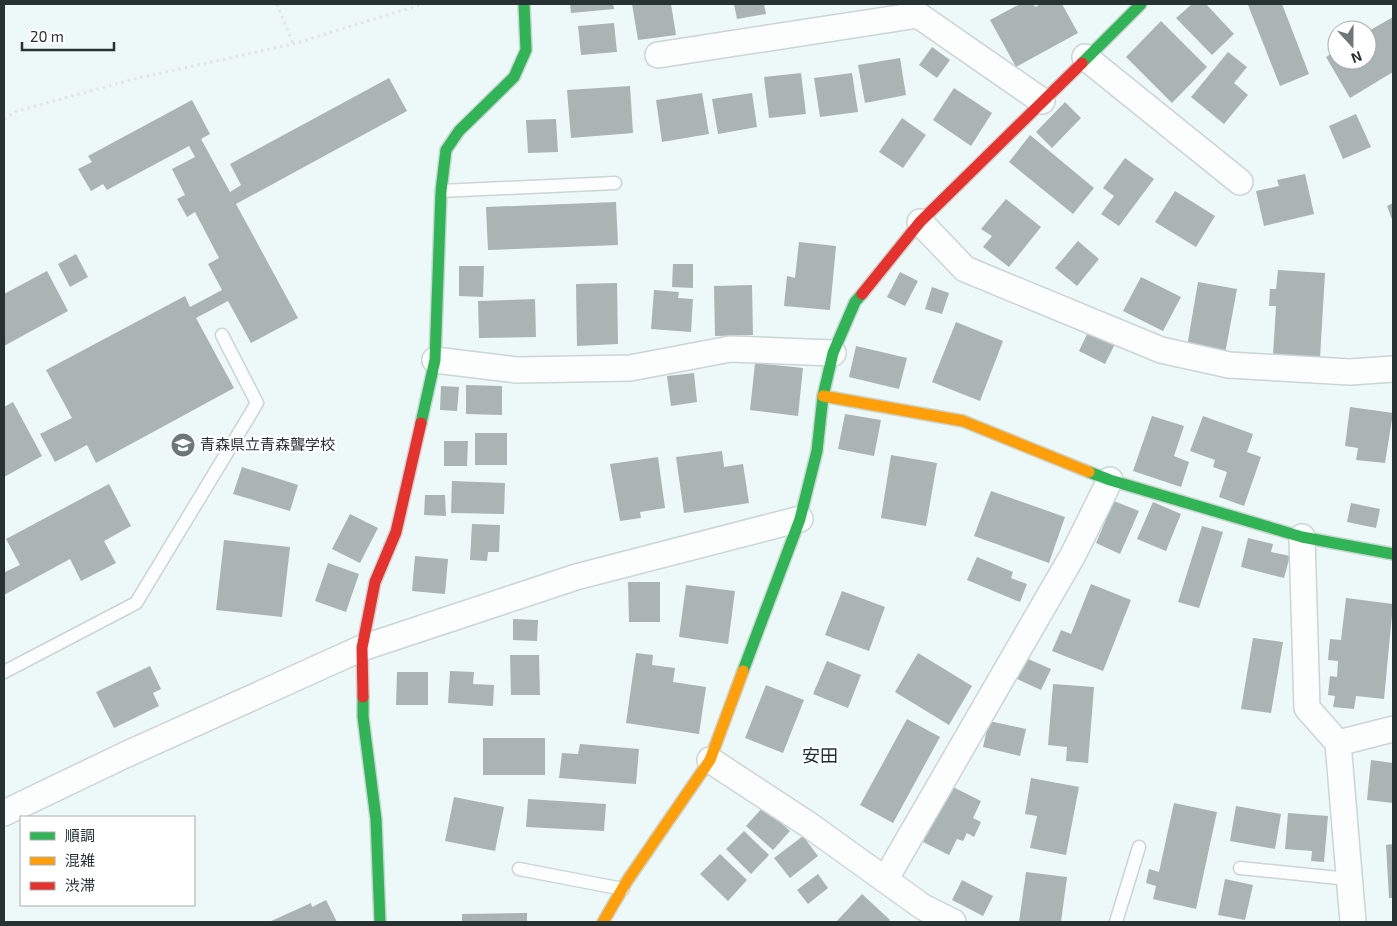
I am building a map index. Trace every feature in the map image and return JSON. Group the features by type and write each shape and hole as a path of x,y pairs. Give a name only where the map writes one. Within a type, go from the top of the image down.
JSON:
{"street":[{"path":"380,922 376,819 364,717 362,648 375,582 396,532 435,360 441,191 446,150 459,131 514,77 526,50 524,4"},
{"path":"602,922 710,760 800,519 818,451 823,396 832,353 855,302 920,222 1085,57 1141,4"},
{"path":"658,55 918,15 1042,101"},
{"path":"1085,57 1240,182"},
{"path":"920,222 966,269 1161,350 1229,366 1350,372 1393,369"},
{"path":"435,360 517,370 630,368 730,349 832,353"},
{"path":"823,396 964,421 1110,480 1302,537 1393,554"},
{"path":"885,880 1073,555 1110,480"},
{"path":"6,807 362,648 576,577 800,519"},
{"path":"1302,537 1307,708 1338,743 1353,922"},
{"path":"1338,743 1393,729"},
{"path":"710,760 809,826 923,907 953,922"}],"lane":[{"path":"441,191 615,183"},
{"path":"4,672 136,603 257,402 222,335"},
{"path":"1116,922 1139,847"},
{"path":"1240,868 1349,879"},
{"path":"519,869 623,889"}],"path":[{"path":"277,4 293,44"},
{"path":"4,119 17,111 134,79 293,44 423,4"}],"building":[{"path":"570,4 613,4 614,9 571,13"},
{"path":"632,4 671,4 676,35 638,40"},
{"path":"734,4 764,4 766,14 737,19"},
{"path":"1020,4 1033,4 1035,7 1041,4 1062,4 1078,33 1016,67 990,20"},
{"path":"1192,4 1206,4 1234,34 1212,55 1176,18"},
{"path":"1282,4 1309,74 1280,86 1248,5"},
{"path":"1393,17 1393,72 1350,98 1334,70 1377,70 1377,26"},
{"path":"1161,21 1207,67 1172,103 1126,57"},
{"path":"614,23 617,52 581,55 578,26"},
{"path":"932,47 950,60 937,78 919,65"},
{"path":"1228,52 1247,67 1234,83 1248,95 1224,124 1191,97"},
{"path":"900,58 906,95 865,103 858,65"},
{"path":"801,73 806,114 769,118 764,77"},
{"path":"852,73 858,112 820,117 814,78"},
{"path":"389,78 407,111 236,204 298,318 251,343 228,301 196,318 234,388 96,463 87,445 55,462 40,434 72,418 46,370 185,296 190,307 222,290 208,264 219,258 195,212 187,217 177,199 185,195 172,169 195,157 189,146 107,190 103,184 91,191 78,169 92,162 88,156 192,100 210,134 201,139 230,192 241,185 230,164"},
{"path":"630,86 633,133 571,138 567,90"},
{"path":"954,88 992,113 971,146 933,120"},
{"path":"702,93 709,134 662,142 656,100"},
{"path":"752,93 757,127 718,134 712,99"},
{"path":"1065,102 1081,118 1052,148 1036,132"},
{"path":"1356,114 1371,147 1343,159 1329,126"},
{"path":"902,118 926,135 903,168 879,152"},
{"path":"556,119 558,152 528,153 526,120"},
{"path":"1030,135 1094,188 1073,214 1009,162"},
{"path":"1125,158 1154,179 1119,226 1101,214 1114,196 1103,188"},
{"path":"1305,174 1314,214 1264,226 1256,191 1279,186 1277,180"},
{"path":"1175,191 1215,216 1196,247 1155,222"},
{"path":"1006,199 1041,227 1009,267 983,247 992,236 981,229"},
{"path":"616,202 618,245 488,250 486,207"},
{"path":"1393,203 1393,222 1387,206"},
{"path":"1078,241 1099,259 1077,286 1055,268"},
{"path":"799,242 836,246 830,310 784,306 787,276 795,278"},
{"path":"76,254 88,277 70,287 58,264"},
{"path":"673,264 693,264 693,288 672,287"},
{"path":"459,266 484,266 483,297 459,296"},
{"path":"1278,270 1325,273 1320,358 1273,355 1276,306 1269,306 1270,289 1276,289"},
{"path":"47,271 68,311 4,346 4,294"},
{"path":"900,272 918,281 905,306 887,297"},
{"path":"1141,277 1181,297 1163,331 1123,311"},
{"path":"1198,282 1237,289 1225,354 1187,347"},
{"path":"617,283 618,344 577,346 576,284"},
{"path":"752,285 753,335 715,336 714,286"},
{"path":"932,287 949,293 942,314 925,309"},
{"path":"654,290 679,292 678,298 693,299 691,332 651,329"},
{"path":"535,299 536,337 479,338 478,301"},
{"path":"956,322 1003,341 980,401 932,382"},
{"path":"1088,332 1115,344 1105,364 1079,351"},
{"path":"856,346 907,358 899,389 849,377"},
{"path":"755,363 803,368 798,416 750,410"},
{"path":"694,373 697,402 671,406 667,376"},
{"path":"466,385 502,386 502,415 466,414"},
{"path":"441,386 459,387 457,411 440,410"},
{"path":"13,402 42,456 4,477 4,407"},
{"path":"1350,407 1393,413 1385,463 1356,460 1358,448 1345,446"},
{"path":"845,414 881,420 874,456 838,449"},
{"path":"1152,416 1184,426 1174,456 1189,462 1181,487 1133,471"},
{"path":"1203,416 1253,434 1247,452 1261,457 1244,506 1219,497 1227,472 1213,467 1215,460 1190,451"},
{"path":"475,433 507,433 507,465 475,465"},
{"path":"444,441 468,441 467,466 444,466"},
{"path":"722,451 724,467 743,464 749,503 684,513 676,457"},
{"path":"891,455 937,463 926,526 881,518"},
{"path":"658,457 665,508 640,512 641,518 620,521 610,464"},
{"path":"242,467 298,485 290,511 233,494"},
{"path":"452,481 505,483 504,514 451,513"},
{"path":"109,484 131,526 104,541 116,563 81,581 70,559 4,595 4,569 5,572 20,565 6,539"},
{"path":"991,491 1065,517 1049,563 974,536"},
{"path":"425,495 445,495 446,516 424,515"},
{"path":"1114,501 1139,511 1120,554 1096,543"},
{"path":"1153,502 1181,514 1166,551 1137,539"},
{"path":"1351,503 1380,509 1376,528 1347,522"},
{"path":"350,514 378,528 360,563 332,549"},
{"path":"472,524 500,525 499,552 488,552 487,561 470,560"},
{"path":"1202,526 1223,532 1199,608 1178,602"},
{"path":"1248,538 1273,544 1271,552 1290,556 1284,578 1241,567"},
{"path":"224,540 290,547 282,617 216,610"},
{"path":"415,556 448,559 445,594 412,591"},
{"path":"977,557 1013,572 1011,578 1027,584 1020,602 967,580"},
{"path":"328,563 359,574 346,612 315,601"},
{"path":"628,582 660,582 660,622 629,622"},
{"path":"1091,584 1131,600 1103,671 1052,651 1061,630 1071,634"},
{"path":"686,585 735,591 728,644 679,637"},
{"path":"842,591 885,607 869,651 825,635"},
{"path":"1346,598 1393,604 1384,699 1356,696 1354,709 1333,707 1335,696 1328,695 1330,676 1337,677 1338,661 1328,660 1330,639 1341,640"},
{"path":"513,619 538,620 537,641 513,640"},
{"path":"1253,638 1283,642 1271,713 1241,709"},
{"path":"636,653 653,655 652,665 675,668 673,682 706,687 699,734 626,723"},
{"path":"918,653 972,686 949,725 895,692"},
{"path":"510,655 539,655 540,695 511,695"},
{"path":"1026,658 1051,669 1041,690 1017,679"},
{"path":"827,661 861,675 848,708 813,694"},
{"path":"150,666 161,689 153,693 159,706 114,728 96,692"},
{"path":"450,671 474,672 473,684 494,685 493,706 448,703"},
{"path":"397,672 428,672 428,705 396,705"},
{"path":"1053,684 1094,687 1088,763 1066,761 1067,747 1048,745"},
{"path":"766,685 804,700 783,753 745,738"},
{"path":"907,719 940,737 893,823 860,805"},
{"path":"989,721 1026,729 1020,756 983,747"},
{"path":"483,738 545,738 545,775 483,775"},
{"path":"580,744 639,749 636,784 559,778 562,753 578,754"},
{"path":"1371,760 1393,763 1393,803 1367,800"},
{"path":"1031,778 1079,787 1066,855 1030,848 1037,816 1025,814"},
{"path":"951,786 981,801 973,818 981,822 974,837 967,833 963,841 957,839 949,855 923,842"},
{"path":"454,797 504,807 495,851 445,841"},
{"path":"528,799 606,804 604,831 526,827"},
{"path":"1174,803 1217,812 1196,909 1153,899 1156,886 1146,883 1149,869 1159,872"},
{"path":"1236,806 1281,814 1275,849 1230,841"},
{"path":"763,807 790,831 773,850 746,826"},
{"path":"1288,813 1328,816 1324,862 1311,861 1312,851 1285,849"},
{"path":"744,831 769,855 751,874 726,849"},
{"path":"803,836 818,856 790,878 774,858"},
{"path":"1393,844 1393,898 1389,898 1386,845"},
{"path":"720,854 747,880 728,901 700,874"},
{"path":"1026,872 1067,877 1061,922 1019,922"},
{"path":"818,874 828,888 808,904 797,890"},
{"path":"1225,879 1253,885 1245,920 1218,915"},
{"path":"962,880 993,896 983,916 952,900"},
{"path":"862,894 890,920 888,922 836,922"},
{"path":"326,900 337,922 269,922 311,903 312,907"},
{"path":"527,913 527,922 462,922 462,914"}],"traffic: fast":[{"path":"421,423 435,360 441,191 446,150 459,131 514,77 526,50 524,4"},
{"path":"1082,63 1141,4"},
{"path":"743,671 800,519 817,451 823,396 833,353 855,302 862,294"},
{"path":"1089,472 1110,480 1302,537 1393,554"},
{"path":"363,697 363,717 376,819 380,922"}],"traffic: slow":[{"path":"823,396 963,421 1089,472"},
{"path":"603,922 627,881 710,760 743,671"}],"traffic: jam":[{"path":"862,294 920,222 1082,63"},
{"path":"363,697 362,648 375,582 396,532 421,423"}],"place":[{"name":"青森県立青森聾学校","path":"183,445"}],"district":[{"name":"安田","path":"820,756"}]}
